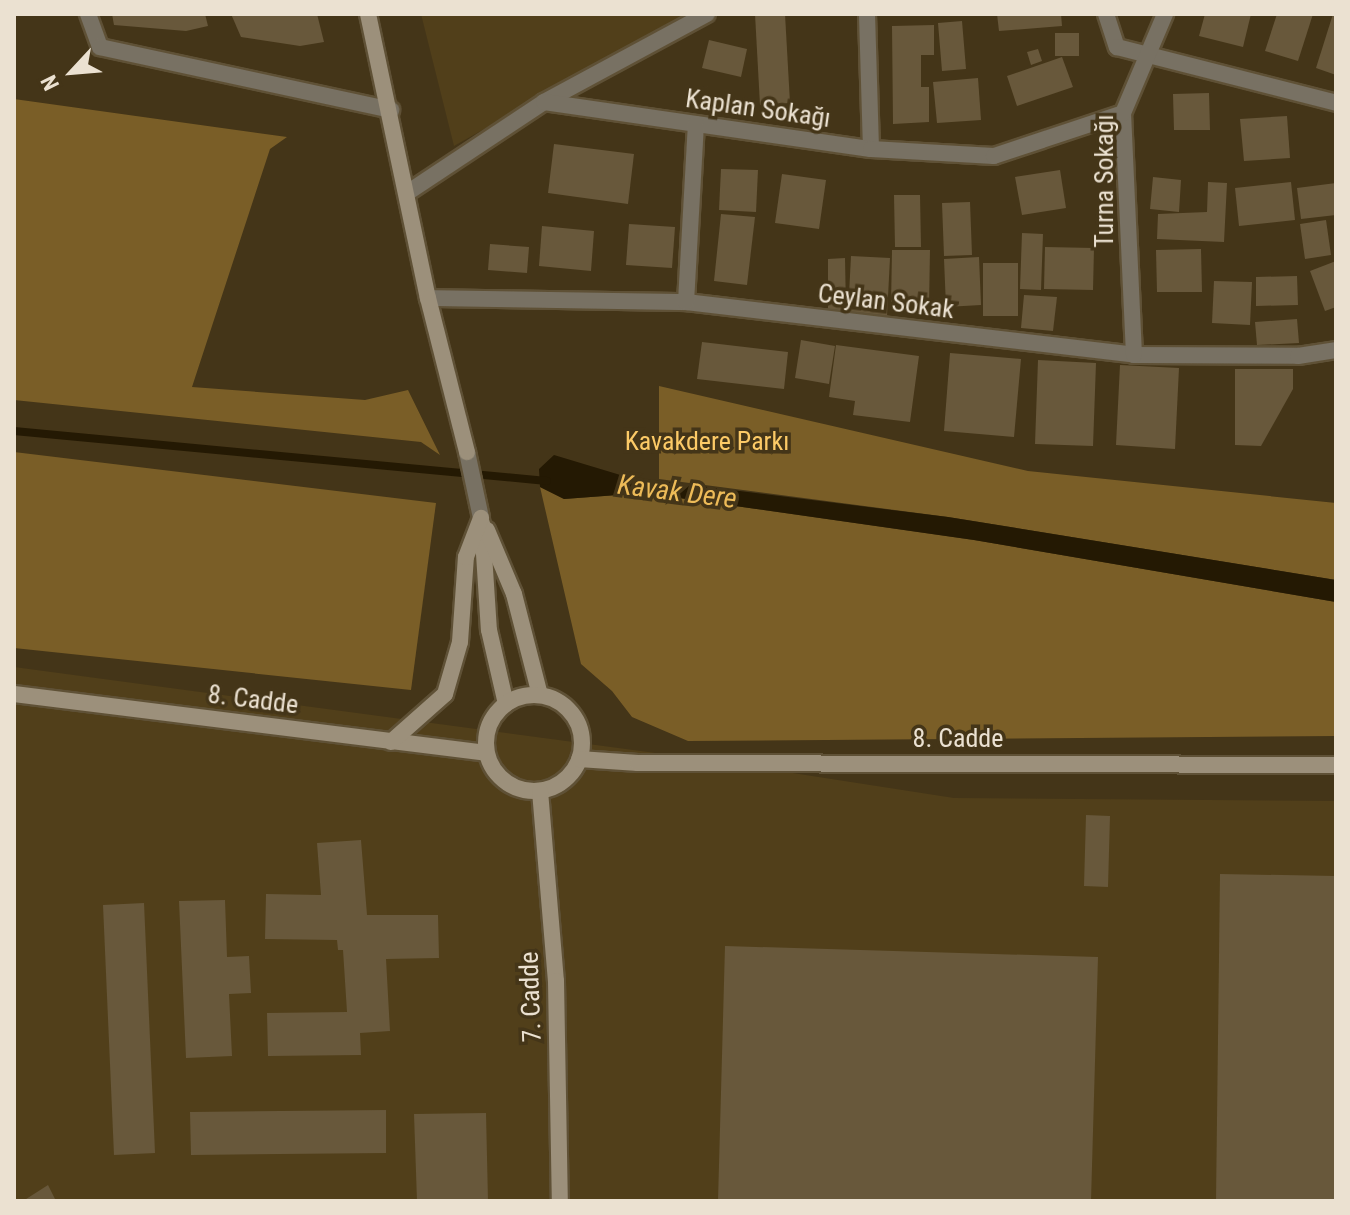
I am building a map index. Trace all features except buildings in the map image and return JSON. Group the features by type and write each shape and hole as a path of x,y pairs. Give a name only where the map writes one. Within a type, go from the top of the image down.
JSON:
{"street":[{"path":"88,14 100,47 391,110"},
{"path":"368,14 391,110 428,298 481,518 489,630 506,704"},
{"path":"407,193 544,102 707,14"},
{"path":"867,14 871,149"},
{"path":"1106,14 1117,47 1336,103"},
{"name":"Turna Sokağı","path":"1134,355 1123,113 1165,14"},
{"name":"Kaplan Sokağı","path":"544,102 871,149 994,156 1123,113"},
{"path":"686,302 696,124"},
{"name":"Ceylan Sokak","path":"428,298 686,302 1134,355 1298,356 1336,350"},
{"path":"481,518 514,594 540,695"},
{"path":"391,742 445,694 460,642 466,557 481,518"},
{"name":"8. Cadde","path":"14,694 486,753"},
{"path":"540,695 562,705 578,723 582,747 579,759 566,779 540,791 510,786 492,769 486,753 490,722 506,704 516,698 540,695"},
{"name":"8. Cadde","path":"579,759 638,763 1336,765"},
{"name":"7. Cadde","path":"540,791 556,981 560,1201"}],"shaded area":[{"path":"421,14 688,14 454,146"},
{"path":"14,667 708,760 954,798 1336,801 1336,1201 14,1201"}],"green space":[{"path":"14,99 287,137 270,149 192,387 365,400 408,390 440,455 421,442 14,400"},
{"name":"Kavakdere Parkı","path":"659,386 1028,471 1336,503 1336,580 948,517 659,479"},
{"path":"14,452 436,503 411,690 14,648"},
{"path":"540,487 564,499 644,493 974,540 1336,602 1336,736 688,741 632,717 612,691 581,664"}],"water":[{"path":"554,455 627,477 948,517 1336,580 1336,602 974,540 644,493 564,499 540,487 539,469"}],"waterway":[{"name":"Kavak Dere","path":"14,431 547,481"}]}
